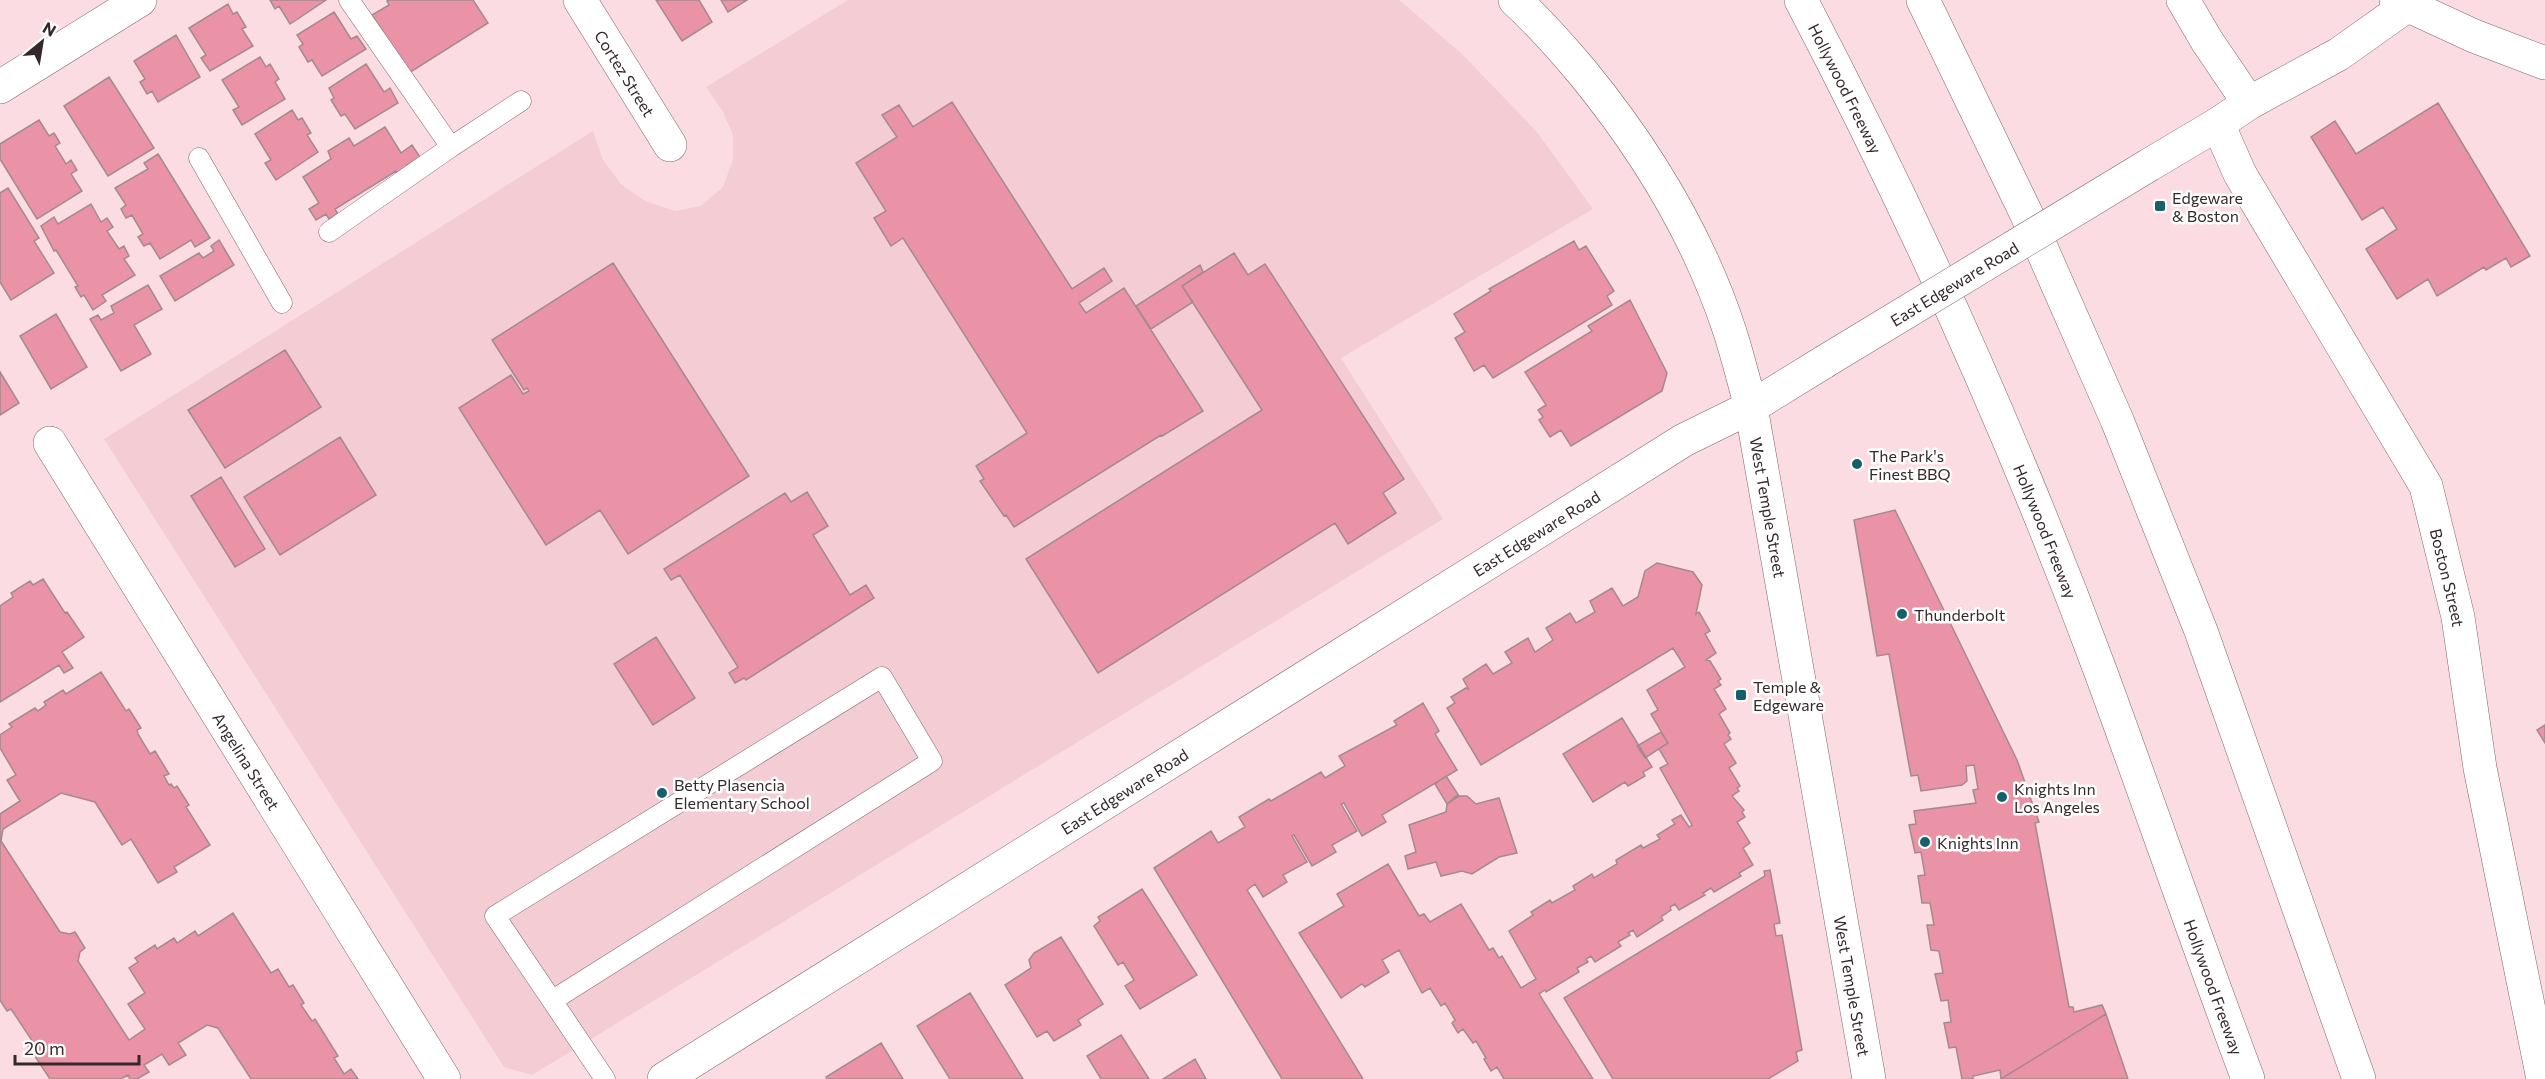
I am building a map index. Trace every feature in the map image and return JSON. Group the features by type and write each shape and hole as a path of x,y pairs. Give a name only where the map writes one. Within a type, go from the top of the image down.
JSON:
{"main road":[{"path":"0,87 140,0"},
{"name":"Cortez Street","path":"580,0 670,145"},
{"name":"West Temple Street","path":"1515,0 1570,59 1618,117 1661,181 1698,252 1730,330 1751,407 1863,1076"},
{"name":"Hollywood Freeway","path":"1801,0 1838,70 1927,258 2017,461 2099,669 2247,1079"},
{"path":"1923,0 2026,213 2122,431 2201,631 2359,1079"},
{"path":"2183,0 2207,41 2249,103"},
{"path":"2406,2 2474,36 2545,63"},
{"name":"East Edgeware Road","path":"664,1079 1674,447 1751,407 2249,103 2339,54 2406,2"},
{"name":"Boston Street","path":"2218,124 2240,174 2426,486 2458,617 2480,768 2537,1003 2543,1079"},
{"name":"Angelina Street","path":"50,443 444,1079"}],"lane":[{"path":"349,0 451,147"},
{"path":"328,232 521,101"},
{"path":"199,158 282,303"},
{"path":"553,1000 932,761 882,677 495,916 605,1079"}],"shaded area":[{"name":"Betty Plasencia Elementary School","path":"848,0 1399,0 1461,53 1536,131 1593,209 1341,358 1443,519 532,1075 504,1067 104,439 593,131 603,160 621,184 645,201 675,211 701,206 723,187 733,160 733,135 722,110 706,87"}],"building":[{"path":"270,0 326,0 290,24 279,6 275,9"},
{"path":"473,0 488,23 409,73 372,15 389,5 387,1"},
{"path":"656,0 699,0 712,22 682,41"},
{"path":"721,0 747,0 728,12"},
{"path":"228,4 233,14 237,12 246,27 242,29 253,46 210,71 201,58 206,55 189,28"},
{"path":"334,12 351,39 357,36 366,49 322,76 312,60 308,62 299,47 303,44 297,35"},
{"path":"176,35 200,77 158,102 152,91 147,94 140,82 145,79 134,61"},
{"path":"260,57 266,67 270,64 279,79 275,82 285,99 242,125 233,110 239,107 222,80"},
{"path":"366,64 384,92 390,88 398,103 355,129 345,114 341,116 331,100 334,98 329,88"},
{"path":"109,77 154,148 108,176 64,106"},
{"path":"952,102 1072,289 1104,268 1112,281 1079,303 1086,313 1124,288 1203,411 1014,527 980,481 984,479 976,466 1027,433 903,238 891,246 874,218 886,211 856,163 897,137 882,115 899,105 913,127"},
{"path":"2438,103 2530,256 2511,267 2506,258 2486,270 2484,267 2437,296 2428,279 2397,299 2366,249 2397,229 2383,207 2362,220 2311,137 2335,121 2356,154"},
{"path":"292,110 298,120 302,118 311,133 307,135 318,152 276,180 265,163 271,160 255,134"},
{"path":"39,120 49,136 54,133 60,143 55,146 66,164 71,160 77,170 71,174 82,191 37,219 0,159 0,144"},
{"path":"385,127 401,153 412,145 420,157 407,165 409,170 399,176 396,171 335,209 338,214 329,219 326,214 316,220 309,209 319,203 303,177 331,159 328,151 349,138 354,146"},
{"path":"158,154 210,238 195,247 191,240 160,259 150,243 144,246 138,237 143,234 132,215 126,218 121,209 126,205 115,188 148,169 144,163"},
{"path":"8,188 39,238 34,241 54,273 11,300 0,282 0,193"},
{"path":"91,204 101,222 107,218 113,227 107,231 119,249 124,246 129,256 124,259 135,275 102,295 106,301 93,310 84,295 81,297 75,287 78,286 56,250 54,251 41,226 54,217 58,224"},
{"path":"219,240 234,265 175,301 160,276 199,253 203,258 214,251 211,246"},
{"path":"1574,241 1579,250 1586,246 1614,291 1607,296 1612,305 1493,378 1484,365 1474,371 1455,338 1465,332 1454,314 1491,291 1489,289"},
{"path":"1234,253 1248,275 1265,264 1404,479 1383,493 1396,513 1348,544 1335,523 1098,673 1026,559 1262,410 1182,286"},
{"path":"613,263 749,476 628,554 600,510 546,545 459,408 511,375 523,394 529,391 527,388 524,390 492,340"},
{"path":"1200,265 1203,272 1182,286 1193,302 1151,329 1136,306"},
{"path":"148,285 162,309 134,325 151,354 121,371 90,319 98,315 101,320 114,313 111,306"},
{"path":"1630,300 1667,373 1662,391 1571,446 1561,430 1550,437 1539,420 1543,417 1538,410 1546,405 1525,372 1592,331 1588,326"},
{"path":"56,314 87,367 51,389 20,336"},
{"path":"285,350 321,407 225,468 188,410"},
{"path":"0,372 19,403 0,415"},
{"path":"340,437 376,495 280,555 244,497"},
{"path":"221,477 265,549 235,567 191,496"},
{"path":"807,492 828,526 813,535 850,595 866,585 874,598 746,680 744,678 735,683 729,673 738,667 680,575 671,580 664,569 785,493 791,502"},
{"name":"Knights Inn Los Angeles","path":"1895,510 2017,760 2039,822 2035,823 2069,1007 2073,1007 2074,1012 2102,1005 2106,1014 2001,1079 2000,1070 1973,1076 1973,1079 1962,1079 1956,1047 1949,1048 1944,1023 1951,1022 1948,1000 1941,1001 1935,974 1943,973 1939,951 1931,950 1927,925 1934,925 1930,903 1922,903 1918,876 1925,875 1921,852 1915,853 1909,825 1916,824 1914,811 1976,803 1973,790 1978,789 1974,765 1966,766 1967,781 1962,785 1921,791 1918,775 1911,776 1889,654 1877,656 1854,520"},
{"path":"1657,563 1693,572 1702,585 1696,614 1699,612 1710,631 1705,634 1716,653 1706,660 1710,661 1721,679 1718,681 1721,685 1714,689 1726,709 1719,714 1731,739 1724,744 1736,763 1729,768 1740,786 1737,788 1739,791 1732,796 1744,810 1742,812 1745,817 1737,822 1750,843 1743,848 1753,865 1739,873 1741,876 1714,892 1711,888 1703,893 1705,895 1679,910 1675,904 1670,907 1671,910 1661,917 1663,920 1637,937 1633,930 1628,933 1630,935 1618,942 1621,946 1595,962 1591,956 1586,959 1588,962 1577,968 1579,972 1539,994 1593,1079 1504,1079 1497,1067 1491,1071 1476,1041 1473,1043 1463,1029 1458,1033 1452,1023 1455,1020 1445,1003 1441,1006 1430,988 1422,993 1399,950 1382,960 1389,972 1365,987 1362,984 1341,998 1299,933 1344,906 1337,894 1388,864 1419,916 1424,914 1430,922 1461,904 1489,950 1493,948 1499,958 1502,956 1521,988 1536,979 1509,931 1533,915 1531,912 1550,900 1552,903 1575,890 1573,886 1592,874 1594,878 1617,864 1616,860 1641,845 1643,848 1660,839 1657,835 1675,824 1672,820 1681,815 1689,827 1692,825 1660,768 1668,764 1659,749 1668,743 1651,714 1658,710 1647,690 1685,667 1673,648 1481,765 1447,708 1455,703 1451,697 1466,688 1469,690 1463,679 1486,664 1493,674 1512,663 1505,652 1528,638 1535,652 1553,640 1546,628 1570,613 1576,623 1595,612 1590,601 1612,588 1623,606 1638,597 1645,571"},
{"path":"43,579 84,637 62,652 73,668 64,673 59,665 0,702 0,606 13,597 11,593 30,581 33,585"},
{"path":"656,637 695,698 653,725 614,664"},
{"path":"101,672 126,711 129,709 141,728 137,730 138,734 150,754 155,751 169,774 164,776 169,785 171,784 174,788 177,786 189,805 186,807 210,845 174,867 177,872 158,883 131,839 122,845 95,802 61,793 3,829 1,841 60,932 70,934 75,932 85,948 80,952 78,961 129,1040 145,1029 128,1004 145,993 129,968 138,962 135,958 155,945 157,949 174,938 177,943 195,931 198,936 233,913 271,973 278,969 289,987 293,985 304,1003 301,1005 312,1021 315,1019 338,1056 334,1058 344,1074 351,1069 358,1079 251,1079 218,1028 207,1025 178,1043 186,1055 169,1065 162,1054 144,1065 149,1072 137,1079 130,1079 128,1075 121,1079 50,1079 28,1046 33,1042 11,1009 7,1011 0,1000 0,814 20,801 7,780 16,775 0,748 0,735 12,727 9,724 35,708 38,711 46,705 44,702 63,690 66,694"},
{"path":"1423,703 1439,731 1435,734 1457,770 1382,815 1386,822 1362,836 1344,803 1341,804 1357,831 1332,845 1336,852 1312,866 1294,835 1292,836 1307,862 1283,875 1287,882 1263,897 1255,884 1247,890 1363,1079 1282,1079 1154,868 1211,831 1218,843 1245,827 1239,817 1321,772 1325,778 1345,766 1339,756 1397,725 1394,721"},
{"path":"1622,718 1652,767 1643,772 1645,776 1628,786 1625,782 1593,802 1563,754"},
{"path":"2545,725 2545,743 2537,730"},
{"path":"1661,732 1668,743 1645,758 1637,746"},
{"path":"1446,776 1459,796 1447,804 1435,784"},
{"path":"1456,796 1467,796 1476,804 1499,798 1517,853 1499,857 1472,874 1462,871 1441,876 1436,862 1408,869 1405,856 1416,852 1409,825 1446,812 1447,804"},
{"path":"1770,870 1780,923 1774,924 1776,936 1782,935 1802,1050 1796,1052 1798,1061 1768,1079 1613,1079 1564,998 1765,876 1764,871"},
{"path":"1142,889 1197,975 1140,1009 1125,986 1134,980 1123,962 1118,965 1094,926 1100,921 1098,917"},
{"path":"1061,937 1103,1004 1078,1020 1081,1025 1054,1041 1047,1031 1037,1037 1005,985 1031,968 1029,960 1034,953"},
{"path":"970,993 1023,1079 950,1079 917,1026"},
{"path":"2106,1014 2128,1079 2001,1079"},
{"path":"1121,1035 1149,1079 1101,1079 1087,1056"},
{"path":"881,1043 903,1079 827,1079 826,1077"},
{"path":"1195,1059 1206,1079 1163,1079"}],"place":[{"name":"Edgeware & Boston","path":"2160,206"},
{"name":"The Park's Finest BBQ","path":"1857,464"},
{"name":"Thunderbolt","path":"1902,614"},
{"name":"Temple & Edgeware","path":"1741,695"},
{"name":"Betty Plasencia Elementary School","path":"662,793"},
{"name":"Knights Inn Los Angeles","path":"2002,797"},
{"name":"Knights Inn","path":"1925,842"}]}
